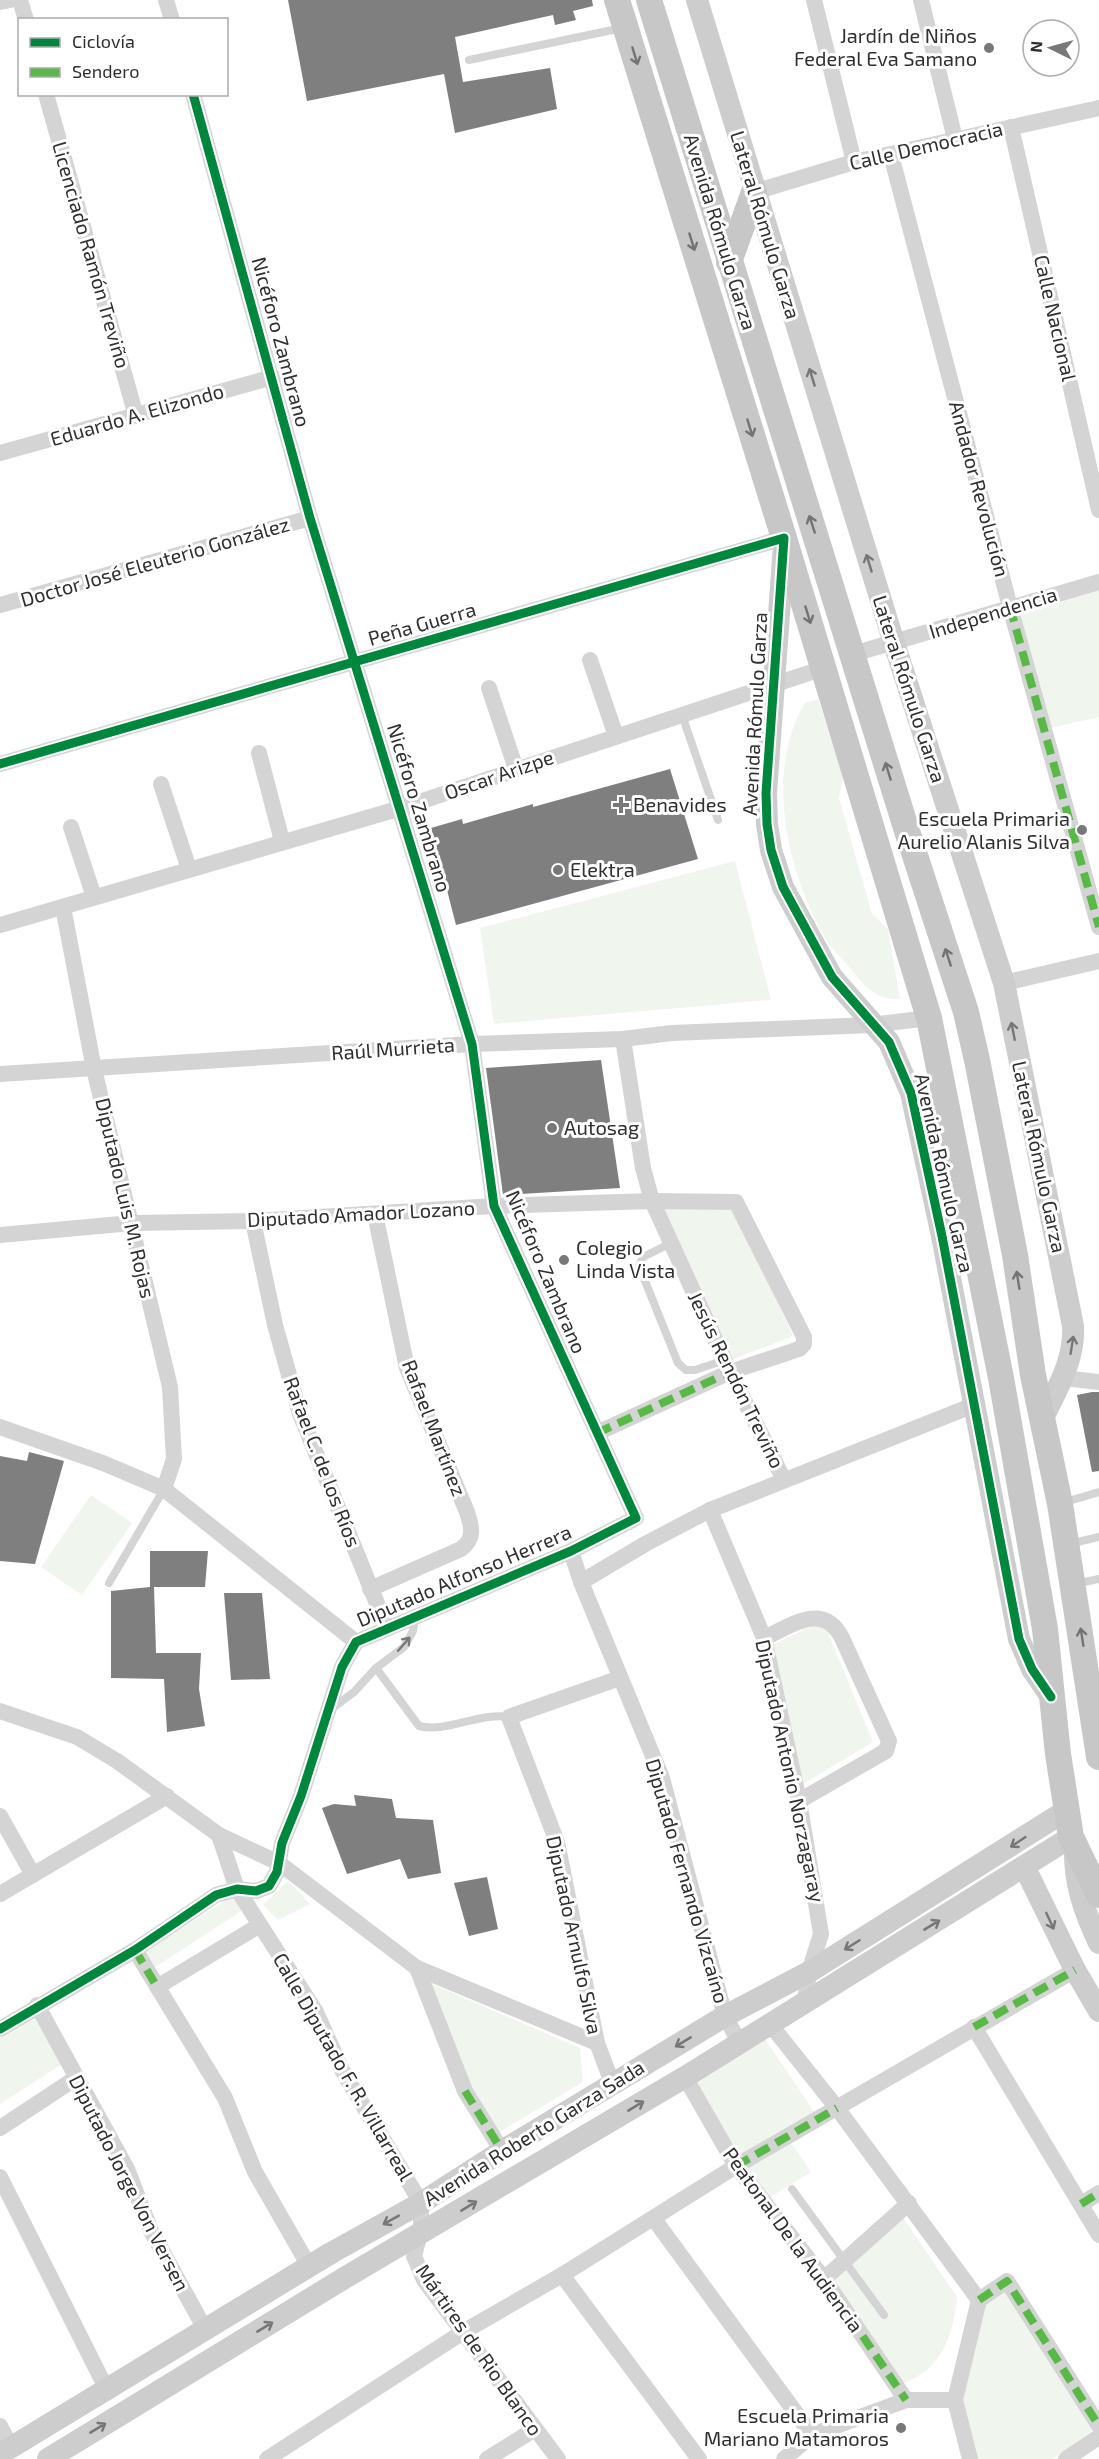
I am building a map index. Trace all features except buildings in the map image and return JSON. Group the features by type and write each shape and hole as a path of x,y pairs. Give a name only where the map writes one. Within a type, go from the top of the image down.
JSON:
{"main road":[{"name":"Avenida Rómulo Garza","path":"617,0 824,668 929,1018 1003,1389 1045,1629 1051,1697 1073,1841 1099,1895"},
{"name":"Avenida Rómulo Garza","path":"649,0 968,1022 1011,1233 1066,1545 1093,1675 1098,1746"},
{"path":"729,262 754,192"}],"street":[{"path":"0,2 10,0"},
{"path":"20,0 25,18"},
{"path":"166,0 171,18"},
{"name":"Lateral Rómulo Garza","path":"697,0 894,643 1004,983 1072,1307 1074,1341 1063,1378 1043,1418"},
{"path":"814,0 854,162"},
{"path":"921,0 955,139"},
{"name":"Licenciado Ramón Treviño","path":"47,96 136,416"},
{"name":"Nicéforo Zambrano","path":"194,96 273,377 310,518 472,1044 494,1206 636,1518"},
{"name":"Calle Democracia","path":"754,192 854,162 1099,108"},
{"name":"Calle Nacional","path":"1011,127 1099,510"},
{"name":"Andador Revolución","path":"891,155 1010,607 1099,927"},
{"name":"Eduardo A. Elizondo","path":"0,453 273,377"},
{"name":"Doctor José Eleuterio González","path":"0,605 310,518"},
{"name":"Peña Guerra","path":"0,764 784,538"},
{"name":"Avenida Rómulo Garza","path":"784,538 766,793 766,824 771,850 783,887 832,977 871,1025 889,1042 910,1094 1019,1639 1032,1669 1051,1697"},
{"name":"Independencia","path":"853,654 1099,582"},
{"path":"590,660 616,736"},
{"name":"Oscar Arizpe","path":"0,925 401,808 824,668"},
{"path":"489,688 516,770"},
{"path":"259,753 282,842"},
{"path":"161,784 189,869"},
{"path":"71,827 94,897"},
{"name":"Diputado Luis M. Rojas","path":"63,906 94,1069 170,1387 174,1459 164,1489"},
{"path":"1004,983 1099,961"},
{"name":"Raúl Murrieta","path":"0,1074 472,1044 623,1039 672,1033 871,1025 929,1018"},
{"name":"Jesús Rendón Treviño","path":"623,1039 643,1168 652,1201 727,1366 784,1480"},
{"name":"Diputado Amador Lozano","path":"0,1235 132,1223 253,1221 494,1206 652,1201 736,1202 805,1342 799,1349 727,1366"},
{"name":"Rafael Martínez","path":"370,1589 461,1549 471,1536 467,1512 407,1368 375,1214"},
{"name":"Rafael C. de los Ríos","path":"253,1221 278,1334 300,1414 387,1628"},
{"path":"597,1433 727,1366"},
{"path":"1063,1378 1099,1383"},
{"path":"581,1582 647,1543 710,1510 974,1405"},
{"path":"0,1427 103,1463 164,1489 356,1642"},
{"name":"Diputado Antonio Norzagaray","path":"710,1510 764,1638 799,1801 821,1934 818,1951 809,1972 806,2002"},
{"name":"Diputado Alfonso Herrera","path":"237,1889 256,1891 269,1886 275,1879 282,1842 301,1796 342,1667 356,1642 571,1551 636,1518"},
{"name":"Diputado Fernando Vizcaíno","path":"571,1551 581,1582 662,1778 725,2016 739,2042"},
{"path":"764,1638 812,1618 820,1618 832,1623 842,1638 889,1741 886,1751 799,1801"},
{"path":"509,1717 620,1678"},
{"path":"0,1711 77,1737 117,1761 219,1835 279,1863 417,1968 597,2043"},
{"name":"Diputado Arnulfo Silva","path":"509,1717 557,1842 597,2043 613,2085"},
{"path":"0,1894 167,1796"},
{"name":"Avenida Roberto Garza Sada","path":"5,2450 309,2266 421,2203 502,2151 725,2016 809,1972 1067,1810"},
{"path":"0,1816 33,1875"},
{"name":"Calle Diputado F. R. Villarreal","path":"219,1835 237,1889 316,2012 342,2070 421,2203"},
{"name":"Avenida Rómulo Garza","path":"1073,1841 1079,1894 1099,1943"},
{"name":"Avenida Roberto Garza Sada","path":"48,2459 346,2277 685,2077 1025,1868 1073,1841"},
{"path":"1025,1868 1075,1970 1099,2011"},
{"path":"0,2030 135,1950 216,1895 237,1889"},
{"path":"157,1987 260,1925"},
{"path":"135,1950 225,2098 255,2172 309,2266"},
{"path":"417,1968 465,2091 502,2151"},
{"path":"267,2459 463,2332 562,2275 736,2166 1075,1970"},
{"name":"Diputado Jorge Von Versen","path":"37,2006 127,2169 151,2231 205,2329"},
{"path":"770,2024 909,2203 979,2300"},
{"path":"974,2027 1099,2235"},
{"name":"Peatonal De la Audiencia","path":"685,2077 736,2166 824,2279 906,2400"},
{"path":"0,2128 76,2078"},
{"path":"0,2177 107,2390"},
{"path":"1081,2204 1099,2193"},
{"name":"Mártires de Rio Blanco","path":"421,2203 415,2262 424,2280 558,2459"},
{"path":"824,2279 909,2203"},
{"path":"654,2219 812,2435"},
{"path":"331,2253 346,2277"},
{"path":"562,2275 699,2459"},
{"path":"970,2459 955,2400 979,2300 1007,2281 1099,2426"},
{"path":"784,2459 812,2435 906,2400 955,2400"},
{"path":"0,2426 5,2450"},
{"path":"487,2459 535,2429"},
{"path":"1066,2459 1099,2437"}],"lane":[{"path":"469,60 626,28"},
{"path":"682,715 718,820"},
{"path":"672,1243 643,1257 639,1266 678,1363 686,1370 727,1366"},
{"path":"109,1583 164,1489"},
{"path":"1060,1504 1099,1492"},
{"path":"1066,1545 1099,1537"},
{"path":"1074,1584 1099,1580"},
{"path":"330,1710 354,1692 376,1668 410,1640 415,1616"},
{"path":"376,1668 419,1726 430,1728 486,1716 509,1717"},
{"path":"792,2189 884,2315"}],"shaded area":[{"path":"1099,589 1099,717 1037,731 1005,617"},
{"path":"818,699 843,776 839,798 872,914 888,929 900,999 884,997 871,990 827,941 809,905 790,848 783,787 786,758 793,729 805,703"},
{"path":"735,861 771,1000 494,1024 480,928"},
{"path":"731,1203 793,1336 731,1360 660,1209"},
{"path":"91,1495 132,1523 82,1595 41,1567"},
{"path":"823,1621 873,1742 798,1787 772,1645"},
{"path":"288,1881 310,1904 278,1920 263,1905"},
{"path":"233,1896 243,1910 152,1969 142,1952"},
{"path":"430,1983 580,2048 583,2082 498,2133 469,2087"},
{"path":"32,2014 62,2064 0,2104 0,2034"},
{"path":"763,2036 821,2122 790,2141 811,2172 767,2199 691,2081"},
{"path":"902,2216 957,2297 952,2326 942,2351 926,2370 901,2384 830,2280"},
{"path":"1006,2287 1092,2431 1053,2459 976,2459 961,2400 984,2304"}],"marked path":[{"path":"1010,607 1099,927"},
{"path":"597,1433 730,1372"},
{"path":"135,1950 157,1987"},
{"path":"974,2027 1075,1970"},
{"path":"465,2091 502,2151"},
{"path":"736,2166 837,2108"},
{"path":"1081,2204 1099,2193"},
{"path":"824,2279 906,2400"},
{"path":"979,2300 1007,2281 1099,2426"}],"cycle path":[{"path":"0,2029 135,1950 216,1895 237,1889 256,1891 269,1886 277,1872 282,1843 301,1796 342,1667 356,1642 571,1551 636,1518 494,1206 472,1044 310,518 194,96"},
{"path":"0,764 784,538 766,793 771,850 783,887 832,977 889,1042 911,1093 942,1236 1019,1639 1032,1669 1051,1697"}],"place":[{"name":"Jardín de Niños Federal Eva Samano","path":"989,48"},
{"name":"Benavides","path":"621,805"},
{"name":"Escuela Primaria Aurelio Alanis Silva","path":"1082,830"},
{"name":"Elektra","path":"558,870"},
{"name":"Autosag","path":"552,1128"},
{"name":"Colegio Linda Vista","path":"564,1260"},
{"name":"Escuela Primaria Mariano Matamoros","path":"901,2428"}]}
